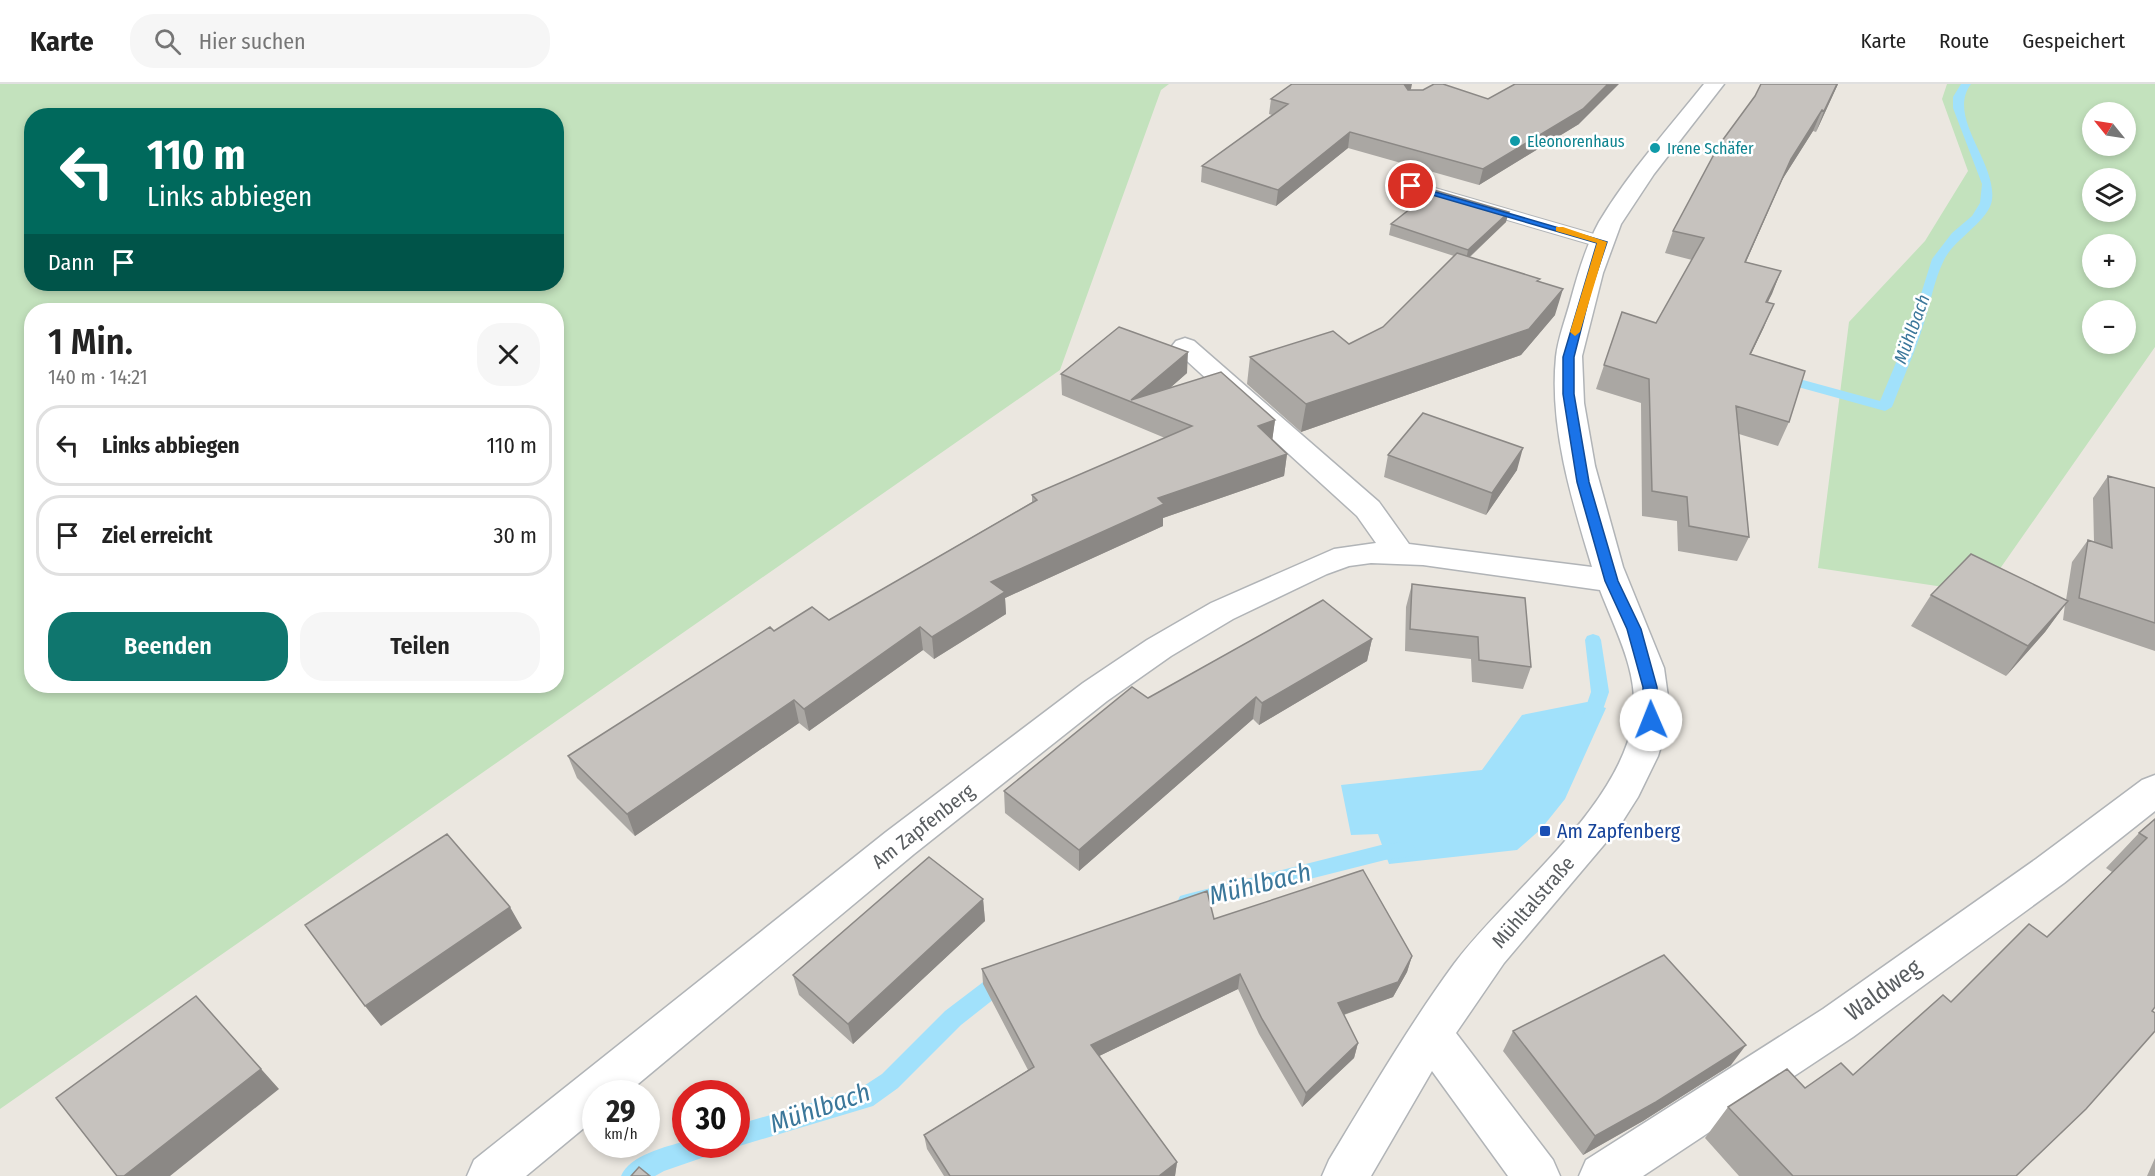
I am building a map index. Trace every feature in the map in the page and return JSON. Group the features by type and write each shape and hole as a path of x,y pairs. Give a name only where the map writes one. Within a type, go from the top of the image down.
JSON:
{"street":[{"name":"Mühltalstraße","path":"1344,1176 1430,1034 1490,950 1589,838 1631,775 1644,746 1651,720 1650,687 1634,629 1612,581 1583,482 1569,394 1569,357 1586,290 1602,242 1623,203 1658,153 1714,84"},
{"path":"1185,346 1368,509 1399,553"},
{"name":"Am Zapfenberg","path":"490,1176 900,843 1095,692 1159,648 1222,611 1345,556 1371,553 1399,553 1612,581"},
{"name":"Waldweg","path":"1602,1176 1838,1023 2050,871 2155,790"},
{"path":"1430,1034 1537,1176"}],"lane":[{"path":"1411,186 1602,242"}],"green space":[{"path":"0,84 1169,84 1161,90 1060,370 0,1109"},
{"path":"1947,84 2155,84 2155,347 1983,593 1818,568 1849,322 1925,241 1968,171 1942,99"}],"water":[{"path":"1587,702 1606,708 1565,799 1541,829 1517,850 1389,864 1378,834 1351,835 1341,785 1482,770 1522,715"}],"building":[{"path":"1292,84 1404,84 1408,90 1423,90 1434,84 1443,84 1488,99 1515,84 1608,84 1583,109 1483,169 1350,132 1278,190 1202,166 1288,104 1271,99"},
{"path":"1761,84 1837,84 1824,111 1822,110 1791,159 1745,262 1781,271 1766,302 1774,304 1750,354 1805,371 1789,422 1736,406 1749,537 1689,526 1687,497 1652,491 1649,379 1604,365 1622,312 1656,323 1704,238 1673,231 1719,145 1755,96"},
{"path":"1434,190 1509,212 1468,250 1391,224"},
{"path":"1457,253 1540,279 1537,281 1563,289 1529,329 1306,404 1250,357 1333,331 1349,344 1383,327"},
{"path":"1119,327 1188,352 1131,400 1221,372 1275,420 1258,426 1287,454 1158,498 1164,504 991,582 1005,592 932,637 920,627 804,709 794,700 627,814 568,756 770,627 774,631 812,607 829,620 1037,500 1032,495 1192,426 1061,374"},
{"path":"1423,413 1523,448 1492,493 1388,455"},
{"path":"2108,476 2155,488 2155,623 2079,598 2088,540 2112,548"},
{"path":"1971,554 2068,601 2028,646 1931,595"},
{"path":"1412,584 1525,598 1531,667 1479,660 1478,637 1410,629"},
{"path":"1323,600 1372,639 1262,703 1256,697 1079,850 1004,791 1132,687 1148,698"},
{"path":"2155,819 2155,1007 2152,1011 2155,1013 2155,1031 2086,1109 2016,1176 1793,1176 1728,1107 1787,1069 1805,1088 1841,1063 1853,1075 1943,995 1951,1002 2029,924 2047,937 2147,838 2139,833"},
{"path":"447,834 510,907 365,1006 305,925"},
{"path":"929,857 983,899 848,1024 793,975"},
{"path":"1363,870 1412,956 1398,982 1338,1003 1358,1043 1306,1093 1262,1019 1240,974 1091,1045 1177,1162 1159,1176 950,1176 924,1135 1034,1067 982,969 1207,891 1214,919"},
{"path":"1664,955 1746,1045 1656,1102 1595,1136 1513,1031"},
{"path":"196,996 261,1069 124,1176 117,1176 56,1098"},
{"path":"639,1167 650,1176 631,1176"}],"waterway":[{"name":"Mühlbach","path":"1781,378 1885,407 1916,329 1938,259 1956,235 1976,218 1986,203 1987,184 1958,108 1959,94 1966,84"},
{"name":"Mühlbach","path":"1589,724 1600,692 1593,640"},
{"name":"Mühlbach","path":"1187,902 1385,852 1406,850"},
{"name":"Mühlbach","path":"750,1132 865,1098 890,1081 953,1018 1006,977"},
{"name":"Mühlbach","path":"633,1176 658,1161 672,1157"}],"slow traffic":[{"path":"1560,229 1602,242 1575,332"}],"place":[{"name":"Eleonorenhaus","path":"1515,141"},
{"name":"Irene Schäfer","path":"1655,148"},
{"name":"Am Zapfenberg","path":"1545,831"}],"route":[{"path":"1411,186 1602,242 1586,290 1569,357 1569,394 1583,482 1612,581 1634,629 1650,687 1651,720"}]}
